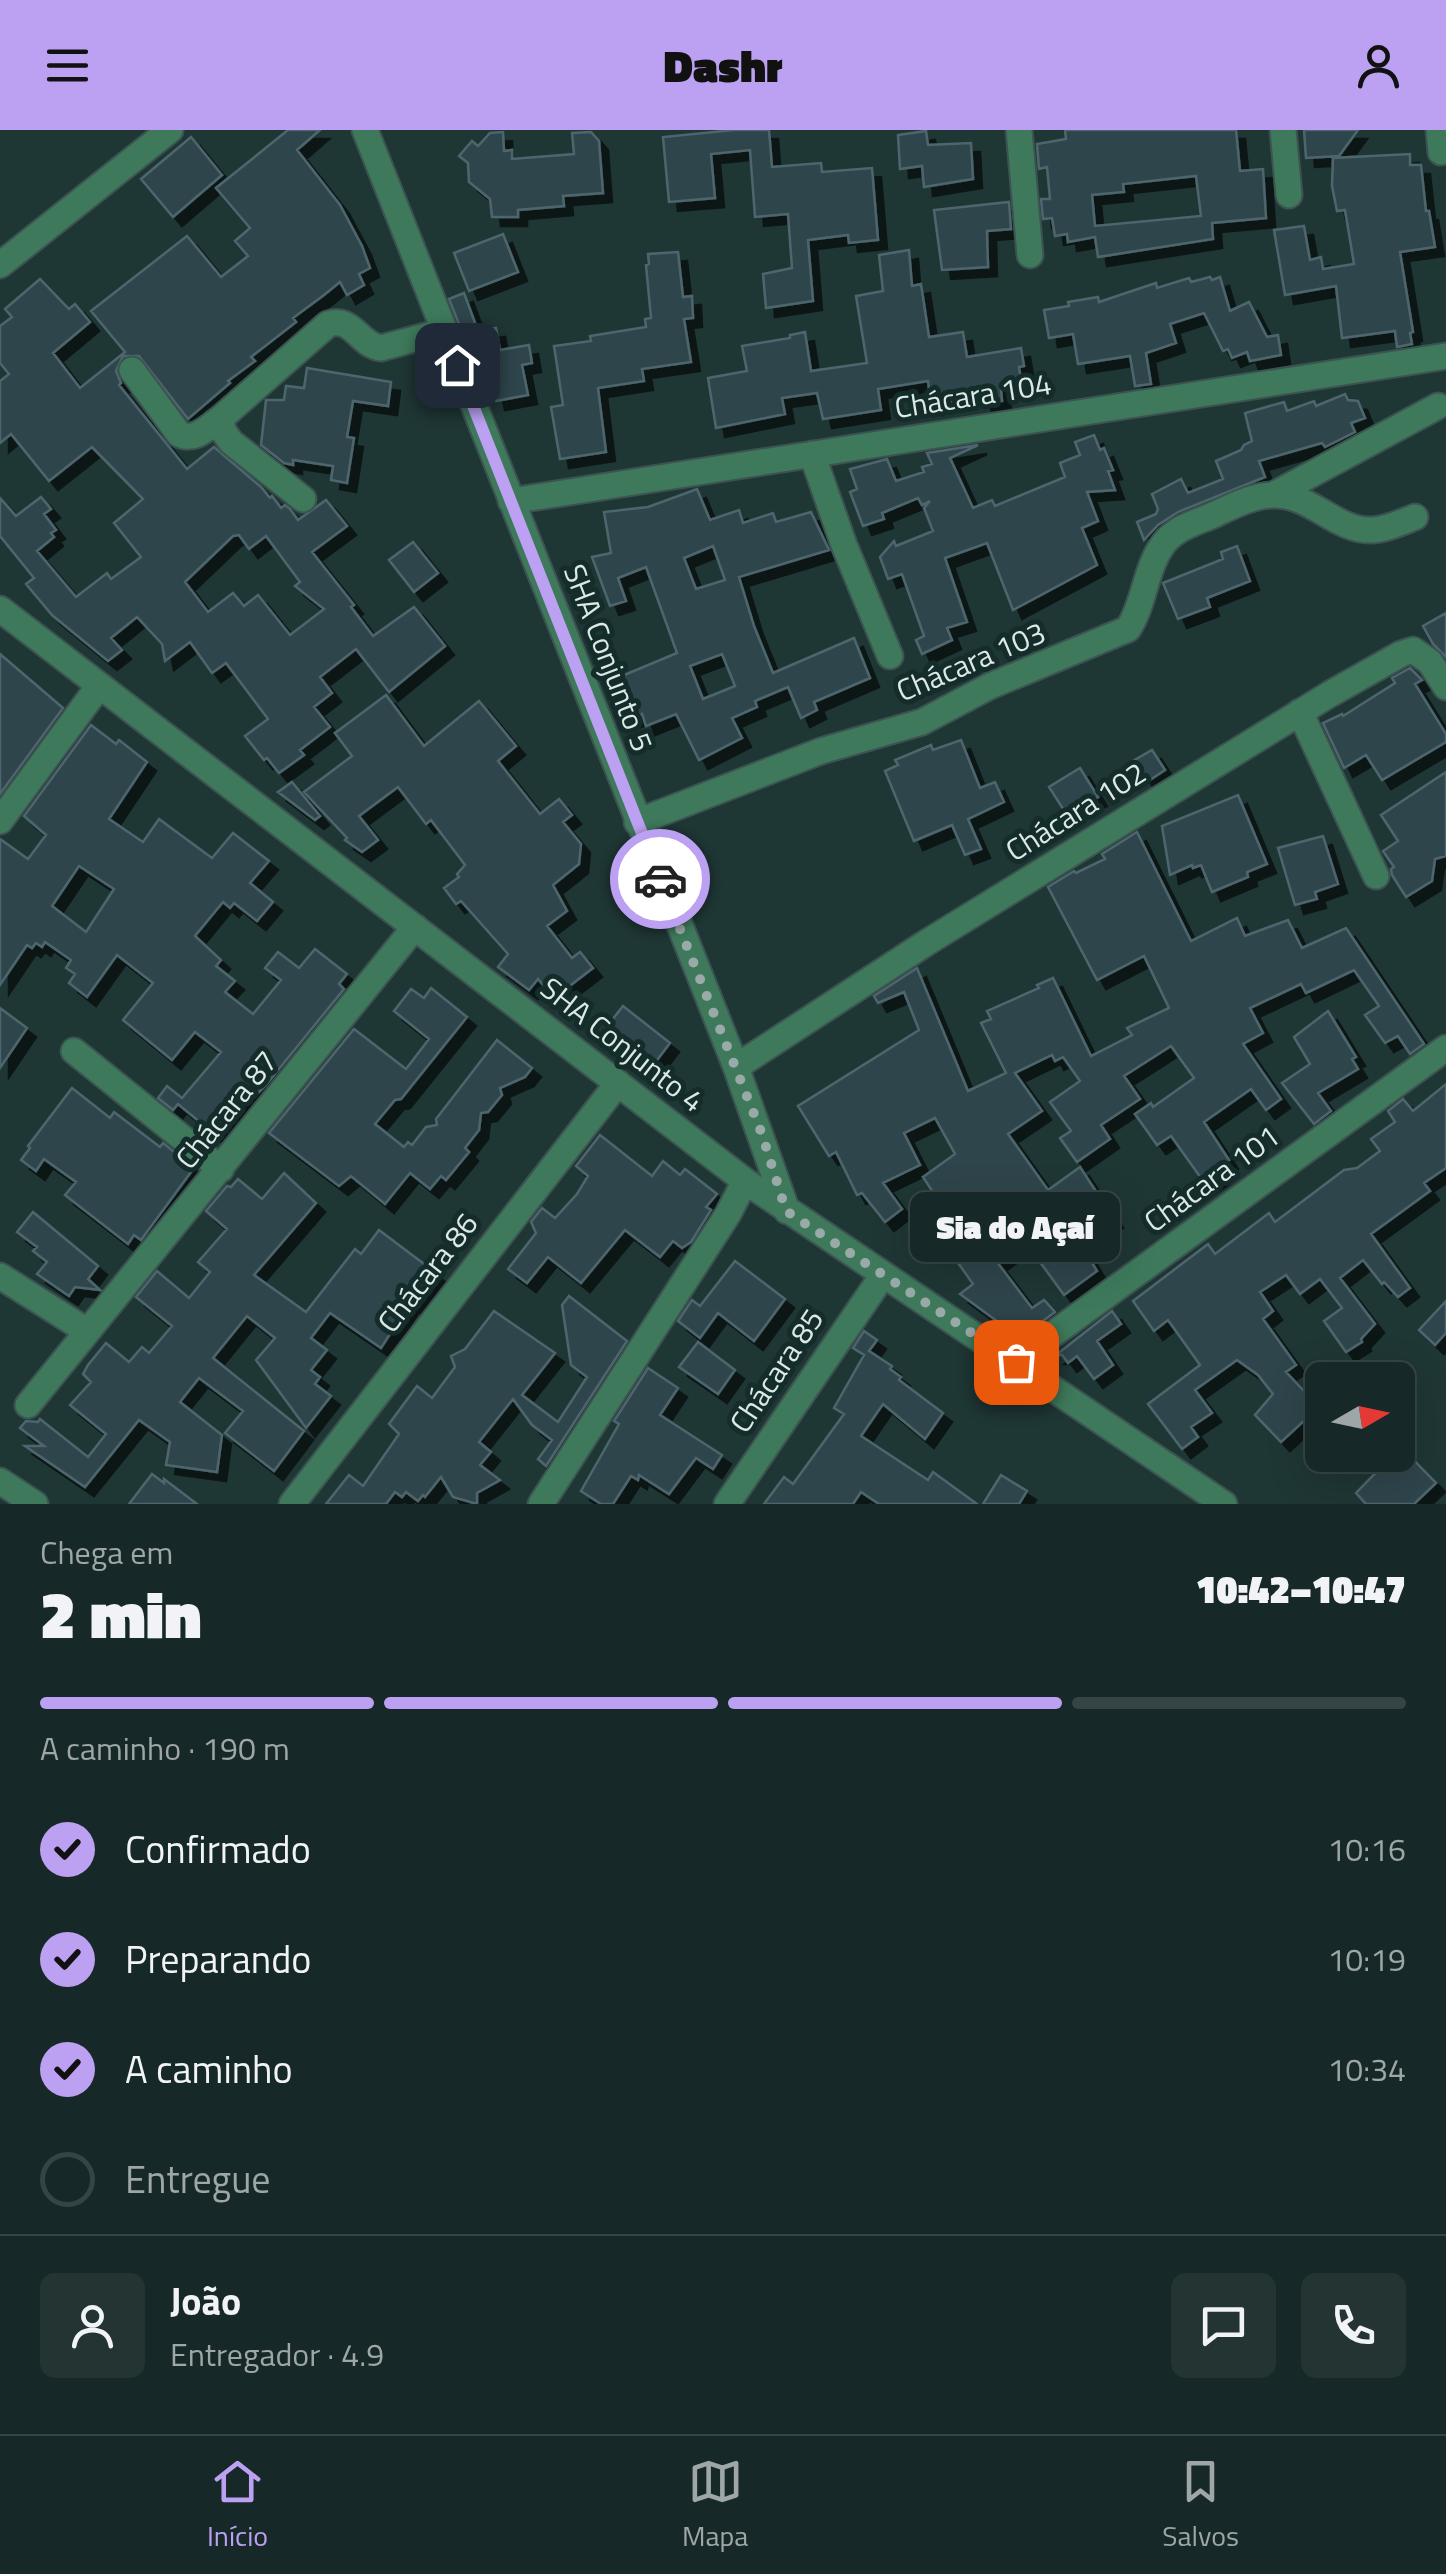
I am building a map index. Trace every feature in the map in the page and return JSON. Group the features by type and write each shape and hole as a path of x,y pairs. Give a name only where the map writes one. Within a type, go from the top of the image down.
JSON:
{"street":[{"path":"0,266 170,130"},
{"name":"SHA Conjunto 5","path":"365,130 736,1067 786,1211"},
{"path":"1019,130 1030,254"},
{"path":"1283,130 1289,195"},
{"path":"132,370 179,434 187,438 220,418 328,324 346,323 372,347 381,348 444,330"},
{"name":"Chácara 104","path":"511,502 1446,356"},
{"name":"Chácara 103","path":"637,822 821,751 922,722 990,686 1128,629 1164,544 1181,528 1273,494 1438,406"},
{"path":"220,418 231,442 302,499"},
{"path":"812,454 890,656"},
{"path":"1273,494 1301,499 1352,527 1370,530 1416,517"},
{"name":"SHA Conjunto 4","path":"2,616 786,1211 1016,1362 1197,1496 1224,1504"},
{"name":"Chácara 102","path":"736,1067 926,943 1387,662 1413,650 1430,662 1446,687"},
{"path":"0,822 99,686"},
{"path":"1300,712 1376,876"},
{"name":"Chácara 87","path":"28,1404 415,927"},
{"name":"Chácara 101","path":"1016,1362 1446,1048"},
{"path":"74,1051 221,1169"},
{"name":"Chácara 86","path":"292,1504 618,1083"},
{"path":"716,1158 733,1159 746,1153 762,1134"},
{"path":"541,1504 728,1214 745,1181"},
{"name":"Chácara 85","path":"727,1504 883,1275"},
{"path":"0,1276 87,1331"},
{"path":"0,1481 35,1504"}],"building":[{"path":"288,130 320,130 297,150 340,205 362,246 370,268 359,274 364,285 347,295 340,282 293,318 296,322 251,357 255,361 188,419 139,356 123,356 116,371 119,385 187,469 214,447 281,508 285,505 290,509 298,520 326,500 347,526 312,552 373,636 414,607 445,646 389,692 356,649 320,677 332,693 314,707 330,727 300,750 304,755 279,773 245,736 268,719 226,663 212,673 190,642 165,661 162,644 137,617 111,638 122,650 108,661 52,615 26,584 34,578 0,536 0,498 16,516 41,497 51,509 44,514 56,530 51,533 54,537 37,551 76,597 107,573 111,579 141,557 114,523 143,499 92,447 49,481 11,434 0,443 0,381 9,374 0,363 0,326 12,317 5,309 40,279 69,309 75,304 90,322 53,353 80,388 125,352 91,311 187,236 221,277 248,256 235,241 250,228 216,188","holes":["239,535 249,549 266,536 300,582 295,586 324,609 290,635 258,595 244,606 233,593 208,612 185,582 233,536"]},
{"path":"769,130 772,167 821,163 822,172 872,168 878,240 849,243 848,235 808,240 813,301 766,308 763,274 792,268 788,214 755,217 750,150 711,154 715,198 669,202 663,137"},
{"path":"1065,130 1236,130 1240,171 1263,169 1266,218 1212,223 1213,239 1098,257 1095,237 1068,242 1067,234 1055,236 1052,218 1043,219 1041,199 1050,199 1047,167 1039,169 1037,144 1066,139","holes":["1196,176 1201,216 1095,226 1092,195 1124,192 1123,184"]},
{"path":"1304,130 1358,130 1339,156 1306,158"},
{"path":"926,131 928,145 971,143 973,179 924,187 922,166 900,169 898,135"},
{"path":"503,132 504,151 512,150 512,159 574,154 572,133 591,132 599,141 603,193 563,196 564,206 518,210 518,217 492,217 490,199 469,182 468,163 459,156 472,141 478,146 490,133"},
{"path":"191,137 222,175 173,217 141,179"},
{"path":"1410,154 1410,165 1421,165 1435,247 1400,252 1412,344 1397,347 1395,331 1342,338 1336,286 1285,295 1274,230 1304,226 1310,260 1321,257 1323,269 1354,264 1345,210 1337,211 1332,186 1333,158"},
{"path":"1009,202 1011,229 987,231 988,267 942,270 934,210"},
{"path":"503,234 518,272 469,291 454,253"},
{"path":"909,250 912,286 921,284 929,337 963,332 967,357 1021,348 1022,386 1001,389 1002,401 983,404 981,390 955,394 952,402 944,396 930,397 928,381 878,389 881,410 823,419 817,393 782,398 785,414 716,428 708,378 747,371 742,346 805,332 811,371 867,363 856,296 883,291 879,255"},
{"path":"678,252 683,297 692,296 693,318 684,319 691,362 642,369 644,381 598,388 606,452 560,459 551,407 563,405 554,346 646,327 645,319 651,318 648,254"},
{"path":"1220,277 1230,311 1249,302 1267,337 1278,335 1281,355 1250,361 1247,352 1232,358 1228,349 1223,351 1204,313 1170,324 1176,343 1146,353 1151,384 1135,386 1130,356 1078,364 1073,334 1049,338 1044,310 1098,297 1099,302 1156,283 1157,288 1189,278 1191,282"},
{"path":"464,293 478,331 496,328 500,350 529,345 532,363 522,365 528,395 496,401 485,352 471,354 449,299"},
{"path":"307,368 391,382 388,406 353,401 347,437 354,438 347,483 331,480 333,466 293,460 293,465 284,463 261,445 266,400 284,400 286,386 304,388"},
{"path":"1345,394 1348,400 1358,401 1365,418 1351,423 1355,432 1325,447 1322,443 1259,461 1265,477 1178,512 1144,540 1137,522 1156,514 1152,494 1181,479 1188,493 1223,479 1216,461 1252,441 1245,413 1284,402 1287,411 1314,401 1316,406"},
{"path":"1094,435 1113,470 1108,471 1115,490 1087,492 1098,521 1082,528 1097,565 1013,610 987,543 945,558 967,622 947,628 952,640 922,654 916,640 924,636 902,574 888,579 880,557 894,541 896,546 933,531 924,508 930,501 922,505 918,498 882,513 884,519 863,526 850,492 857,489 850,469 887,459 896,481 924,472 922,467 932,464 927,453 978,445 950,458 973,508 992,500 995,506 1065,477 1060,463 1080,455 1075,442"},
{"path":"697,489 710,520 739,510 743,523 773,513 776,522 811,512 829,550 739,577 754,626 773,673 854,638 870,678 814,702 817,710 801,718 788,687 755,701 757,707 732,718 742,738 699,760 676,714 646,726 642,714 632,718 617,678 677,653 646,567 618,578 626,601 610,606 592,557 611,553 604,512 648,507","holes":["713,546 725,580 696,589 684,558","722,654 735,686 703,699 690,666"]},
{"path":"413,542 438,573 414,592 389,560"},
{"path":"1237,546 1250,581 1207,598 1210,607 1178,619 1163,583 1223,559 1221,552"},
{"path":"1446,613 1446,657 1423,626"},
{"path":"0,654 63,708 0,794"},
{"path":"1410,668 1422,680 1415,684 1446,734 1446,742 1382,780 1366,755 1344,768 1323,723 1343,716 1395,683 1392,678"},
{"path":"386,695 424,746 479,701 516,746 498,761 540,814 559,799 572,815 563,822 581,844 579,864 553,885 567,911 547,926 572,958 580,952 593,968 554,998 538,979 529,990 498,967 508,954 461,901 456,904 444,888 459,877 457,874 465,865 431,820 426,824 398,787 359,816 378,840 362,852 345,840 304,792 352,756 335,733"},
{"path":"91,725 147,762 109,819 143,842 159,819 212,858 233,833 269,861 250,883 273,902 257,921 234,903 230,908 223,902 195,936 221,960 216,966 235,981 225,992 253,1014 281,980 265,968 278,952 299,968 315,949 347,974 339,984 344,989 266,1085 257,1094 251,1089 218,1137 178,1104 173,1110 158,1098 167,1086 182,1098 221,1052 195,1032 172,1060 123,1020 153,983 117,955 87,997 69,983 75,974 66,968 71,960 45,942 42,947 36,943 32,948 27,945 0,985 0,839 28,859 46,835 24,816","holes":["79,866 114,889 86,932 52,906"]},
{"path":"961,740 980,788 995,782 1004,802 968,819 981,849 965,855 952,825 914,841 885,771 898,765 895,760 931,745 933,750"},
{"path":"1152,750 1165,770 1147,782 1133,761"},
{"path":"1080,768 1098,797 1067,815 1049,787"},
{"path":"1446,772 1446,856 1435,859 1432,881 1406,897 1383,851 1398,841 1381,815"},
{"path":"292,782 320,816 315,820 278,792"},
{"path":"1238,795 1267,864 1212,892 1201,865 1170,875 1162,826"},
{"path":"1137,832 1191,941 1237,918 1245,936 1288,920 1302,948 1346,928 1424,1044 1410,1054 1398,1036 1385,1043 1365,1015 1379,1006 1354,970 1306,993 1301,984 1250,1008 1263,1033 1243,1044 1281,1099 1266,1110 1251,1089 1204,1122 1229,1160 1215,1170 1220,1175 1206,1185 1171,1136 1157,1145 1135,1114 1151,1103 1153,1107 1194,1078 1171,1046 1124,1076 1140,1099 1101,1125 1110,1139 1077,1162 1060,1138 1071,1131 1050,1102 1080,1081 1063,1057 1055,1061 1052,1055 1015,1073 1042,1111 1008,1134 1048,1190 1080,1167 1114,1219 1080,1243 1097,1271 1064,1295 1032,1251 1051,1239 1020,1198 990,1218 1013,1250 997,1262 1032,1308 1044,1300 1055,1312 1020,1338 960,1294 973,1284 951,1253 966,1242 923,1177 955,1154 935,1118 904,1133 920,1165 883,1183 902,1209 885,1222 862,1193 857,1195 836,1152 829,1156 798,1106 919,1030 904,992 878,1003 874,996 917,968 968,1091 1006,1073 981,1023 991,1019 987,1011 1053,978 1091,1056 1132,1035 1127,1028 1169,1008 1144,956 1097,980 1048,887 1105,859 1102,854"},
{"path":"1323,836 1338,884 1315,892 1317,899 1295,905 1278,848"},
{"path":"431,988 467,1017 401,1099 395,1100 375,1124 404,1147 408,1142 412,1145 426,1127 437,1125 436,1119 497,1040 532,1068 525,1077 500,1088 502,1095 488,1112 481,1113 479,1130 465,1148 469,1152 446,1180 441,1176 430,1189 410,1173 385,1204 351,1176 339,1186 269,1133 354,1029 406,1069 429,1039 394,1011 411,989 424,998"},
{"path":"623,1006 670,1043 645,1076 597,1039"},
{"path":"0,1008 27,1028 0,1068"},
{"path":"1328,1011 1356,1057 1352,1059 1358,1069 1318,1093 1331,1111 1314,1124 1282,1083 1310,1064 1294,1037"},
{"path":"1446,1084 1446,1168 1424,1183 1430,1191 1371,1234 1410,1288 1398,1297 1363,1260 1340,1278 1375,1324 1362,1342 1346,1352 1324,1321 1342,1308 1320,1279 1300,1294 1286,1275 1260,1292 1273,1311 1263,1319 1296,1365 1286,1372 1305,1392 1305,1420 1281,1442 1255,1415 1273,1394 1258,1375 1237,1360 1195,1390 1212,1413 1191,1427 1198,1437 1182,1449 1148,1404 1200,1365 1168,1320 1154,1331 1133,1301 1208,1244 1215,1254 1269,1213 1275,1222 1344,1170 1357,1168 1380,1151 1371,1139 1395,1122 1388,1111 1403,1099 1413,1111"},
{"path":"72,1088 110,1118 114,1112 194,1168 141,1240 134,1235 128,1244 65,1195 76,1182 44,1159 36,1171 21,1160"},
{"path":"600,1135 652,1176 663,1161 680,1175 685,1169 717,1194 706,1207 711,1210 691,1242 682,1248 673,1241 660,1257 625,1230 581,1283 548,1257 527,1283 508,1269 536,1233 531,1222 542,1208 555,1218 577,1194 588,1176 576,1166"},
{"path":"284,1173 316,1203 254,1275 306,1312 355,1249 361,1254 379,1230 440,1276 416,1308 410,1303 381,1348 330,1313 311,1338 327,1350 311,1370 320,1377 315,1384 331,1396 306,1428 256,1360 275,1338 247,1316 213,1358 304,1431 274,1471 225,1433 243,1411 199,1378 180,1402 222,1435 217,1472 166,1465 170,1442 139,1420 85,1487 25,1446 44,1446 20,1428 26,1421 40,1419 88,1457 106,1434 70,1405 91,1382 83,1374 88,1365 106,1343 129,1362 142,1347 149,1353 172,1326 136,1297 157,1271 189,1298 210,1272 198,1262 227,1229 206,1211 238,1179 262,1199"},
{"path":"33,1212 98,1266 88,1279 100,1290 75,1287 69,1296 37,1274 47,1262 33,1251 37,1247 17,1232"},
{"path":"735,1261 785,1299 754,1341 718,1313 700,1338 678,1321 692,1300 700,1306"},
{"path":"569,1296 627,1341 546,1466 538,1459 552,1440 532,1425 513,1399 479,1442 491,1452 480,1465 500,1480 477,1493 477,1504 453,1497 441,1477 418,1501 406,1492 402,1497 395,1492 386,1504 326,1504 349,1475 363,1486 399,1434 389,1424 417,1386 432,1398 455,1367 451,1356 465,1349 494,1311 555,1353 522,1395 558,1422 587,1377 571,1365 562,1305"},
{"path":"1446,1301 1446,1333 1435,1345 1419,1330"},
{"path":"1112,1311 1121,1324 1097,1341 1113,1365 1094,1379 1077,1356 1068,1363 1062,1355 1056,1355"},
{"path":"864,1331 877,1340 869,1351 892,1366 890,1369 901,1377 899,1380 943,1413 925,1439 883,1404 861,1436 928,1480 933,1472 977,1504 879,1504 861,1492 853,1504 764,1504 784,1477 793,1484 844,1414 834,1408 864,1355 853,1348"},
{"path":"698,1342 735,1370 718,1394 679,1367"},
{"path":"648,1368 678,1388 660,1415 722,1455 713,1469 696,1458 669,1494 639,1475 638,1480 631,1476 613,1504 601,1504 581,1491 619,1424 614,1421"},
{"path":"1415,1461 1436,1483 1414,1504 1366,1504 1356,1493 1376,1472 1415,1472"},
{"path":"152,1474 164,1483 164,1479 197,1504 129,1504"},
{"path":"1001,1475 1027,1491 1019,1504 983,1504"}],"way so far":[{"path":"660,879 762,1134 786,1211 1016,1362"}],"place":[{"name":"Sia do Açaí","path":"1016,1362"}],"route":[{"path":"457,365 660,879"}]}
